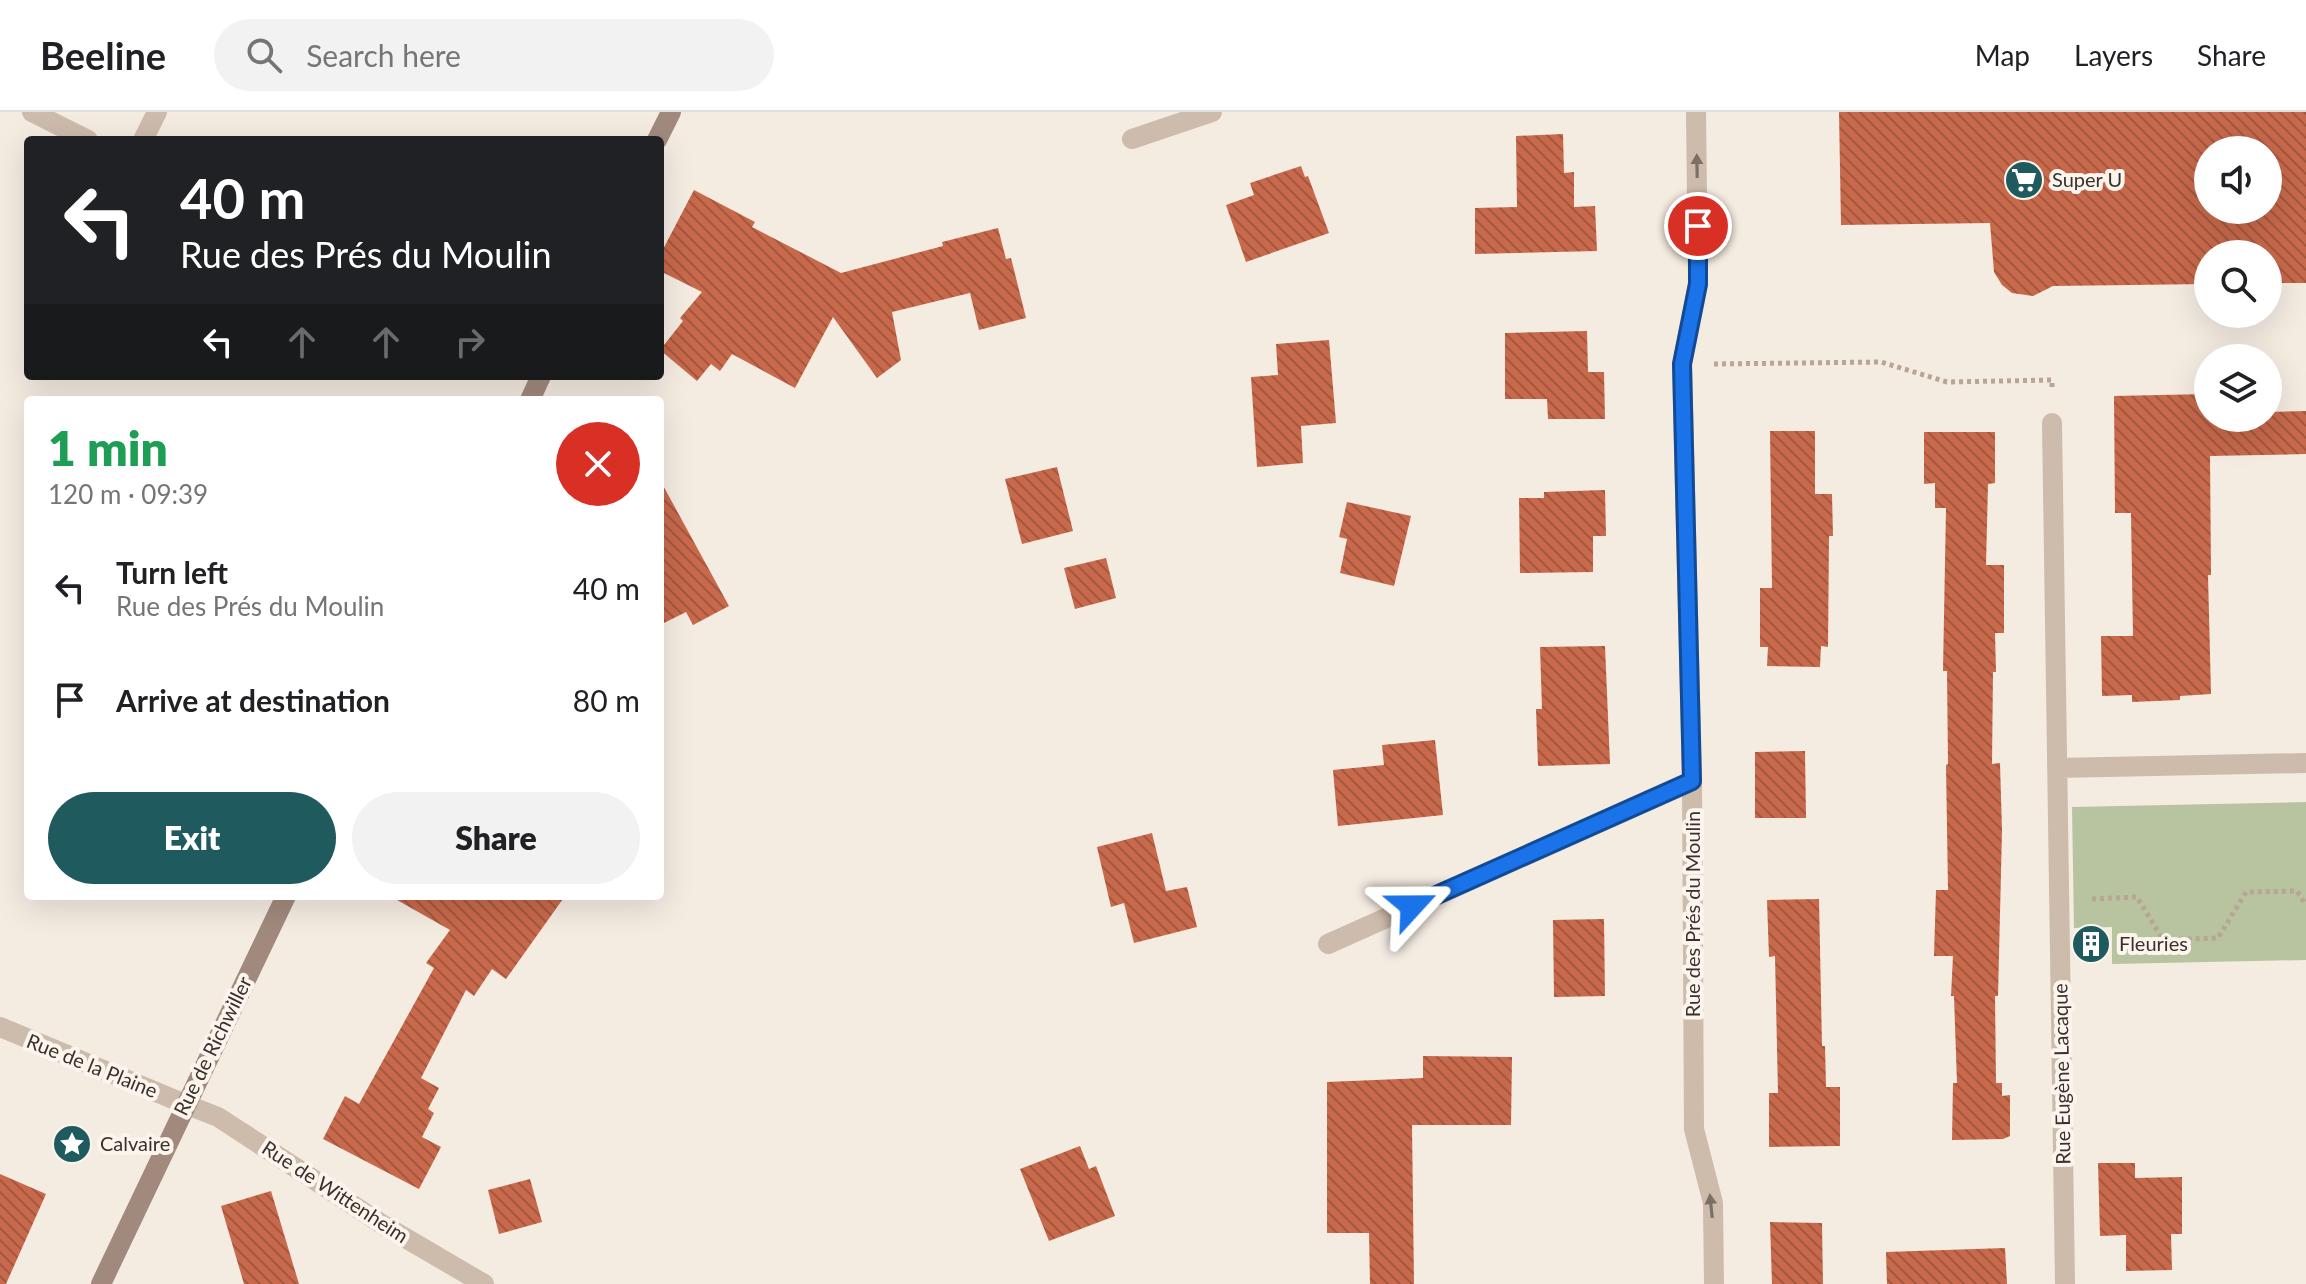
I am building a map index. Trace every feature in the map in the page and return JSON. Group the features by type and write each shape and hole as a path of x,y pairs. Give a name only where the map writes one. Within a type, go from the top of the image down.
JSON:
{"main road":[{"path":"659,136 671,112"},
{"name":"Rue de Richwiller","path":"101,1284 284,900"}],"street":[{"path":"32,112 80,136"},
{"path":"145,136 157,112"},
{"path":"1132,139 1212,112"},
{"name":"Rue des Prés du Moulin","path":"1696,112 1698,284 1682,364 1692,781 1694,1129 1713,1203 1714,1284"},
{"name":"Rue Eugène Lacaque","path":"2052,423 2065,1284"},
{"path":"2057,768 2306,763"},
{"path":"1328,944 1692,781"},
{"name":"Rue de la Plaine","path":"0,1027 185,1104"},
{"name":"Rue de Wittenheim","path":"185,1104 218,1117 385,1226 484,1284"}],"path":[{"path":"1682,364 1881,362 1947,382 2052,380 2052,423"},
{"path":"2059,900 2137,897 2163,940 2218,938 2246,892 2297,891 2306,905"}],"green space":[{"path":"2306,802 2306,960 2112,964 2112,927 2074,928 2072,807"}],"building":[{"name":"Super U","path":"1839,112 2306,112 2306,283 2282,283 2282,240 2194,240 2194,284 2053,286 2033,296 2012,293 1994,272 1990,223 1841,225"},
{"path":"1563,134 1564,173 1574,172 1574,207 1595,206 1597,251 1475,254 1475,208 1517,207 1516,136"},
{"path":"1301,166 1305,177 1308,176 1329,233 1246,262 1226,205 1254,195 1250,183"},
{"path":"694,190 755,222 752,227 841,273 998,228 1006,259 1011,258 1026,318 979,330 970,293 892,312 901,360 877,378 833,317 795,388 732,354 720,371 711,364 697,381 664,353 664,345 683,321 680,318 702,292 664,273 664,247"},
{"path":"1587,331 1588,372 1604,372 1605,419 1548,419 1547,399 1505,399 1505,333"},
{"path":"1329,340 1336,423 1301,426 1303,463 1257,467 1251,377 1278,375 1276,344"},
{"path":"2194,394 2194,432 2282,432 2282,412 2306,411 2306,454 2210,456 2211,575 2208,575 2211,694 2180,696 2180,700 2132,702 2132,695 2102,696 2101,636 2133,636 2131,513 2115,513 2114,396"},
{"path":"1770,431 1815,431 1815,494 1832,494 1828,647 1821,646 1820,667 1767,666 1768,647 1760,647 1760,588 1772,588"},
{"path":"1924,432 1995,432 1995,483 1988,484 1986,565 2004,565 2004,633 1995,633 1992,764 2000,763 2002,831 1998,996 1995,996 1996,1083 2002,1083 2002,1096 2010,1095 2010,1136 2003,1139 1952,1140 1953,1083 1957,1083 1954,996 1951,996 1953,956 1934,956 1936,890 1948,890 1947,671 1943,671 1946,508 1935,508 1935,483 1924,484"},
{"path":"1057,467 1073,531 1022,544 1005,479"},
{"path":"664,487 729,606 693,625 686,612 664,623"},
{"path":"1605,490 1606,536 1593,536 1593,572 1520,573 1519,498 1544,498 1544,492"},
{"path":"1347,502 1411,516 1394,586 1340,573 1347,539 1339,537"},
{"path":"1106,558 1116,598 1075,609 1064,568"},
{"path":"1605,646 1610,764 1538,766 1536,709 1542,709 1540,647"},
{"path":"1435,740 1443,815 1338,826 1333,770 1384,765 1382,745"},
{"path":"1805,751 1806,818 1755,818 1755,752"},
{"path":"1152,833 1166,891 1187,887 1197,927 1134,943 1124,903 1111,907 1097,847"},
{"path":"1819,899 1822,1046 1825,1046 1826,1087 1840,1087 1840,1146 1769,1147 1769,1093 1778,1093 1775,956 1769,957 1767,900"},
{"path":"397,900 562,900 506,979 492,969 474,996 466,990 421,1078 439,1088 428,1109 434,1113 422,1137 441,1147 419,1189 323,1139 345,1096 359,1104 434,968 426,963 450,930"},
{"path":"1604,919 1605,996 1554,997 1553,920"},
{"path":"1423,1056 1512,1057 1511,1125 1412,1125 1414,1284 1370,1284 1369,1233 1327,1233 1327,1082 1423,1078"},
{"path":"1080,1146 1089,1169 1096,1166 1115,1216 1049,1241 1020,1169"},
{"path":"2098,1163 2135,1163 2135,1178 2182,1177 2182,1234 2171,1234 2172,1270 2126,1271 2126,1235 2100,1236"},
{"path":"0,1174 46,1194 6,1284 0,1284"},
{"path":"530,1179 542,1222 499,1234 488,1190"},
{"path":"271,1191 299,1284 244,1284 221,1206"},
{"path":"1770,1222 1822,1223 1823,1284 1772,1284"},
{"path":"2005,1248 2007,1284 1887,1284 1886,1252"}],"place":[{"name":"Super U","path":"2024,180"},
{"name":"Fleuries","path":"2091,944"},
{"name":"Calvaire","path":"72,1144"}],"route":[{"path":"1412,906 1692,781 1682,364 1698,284 1698,226"}]}
